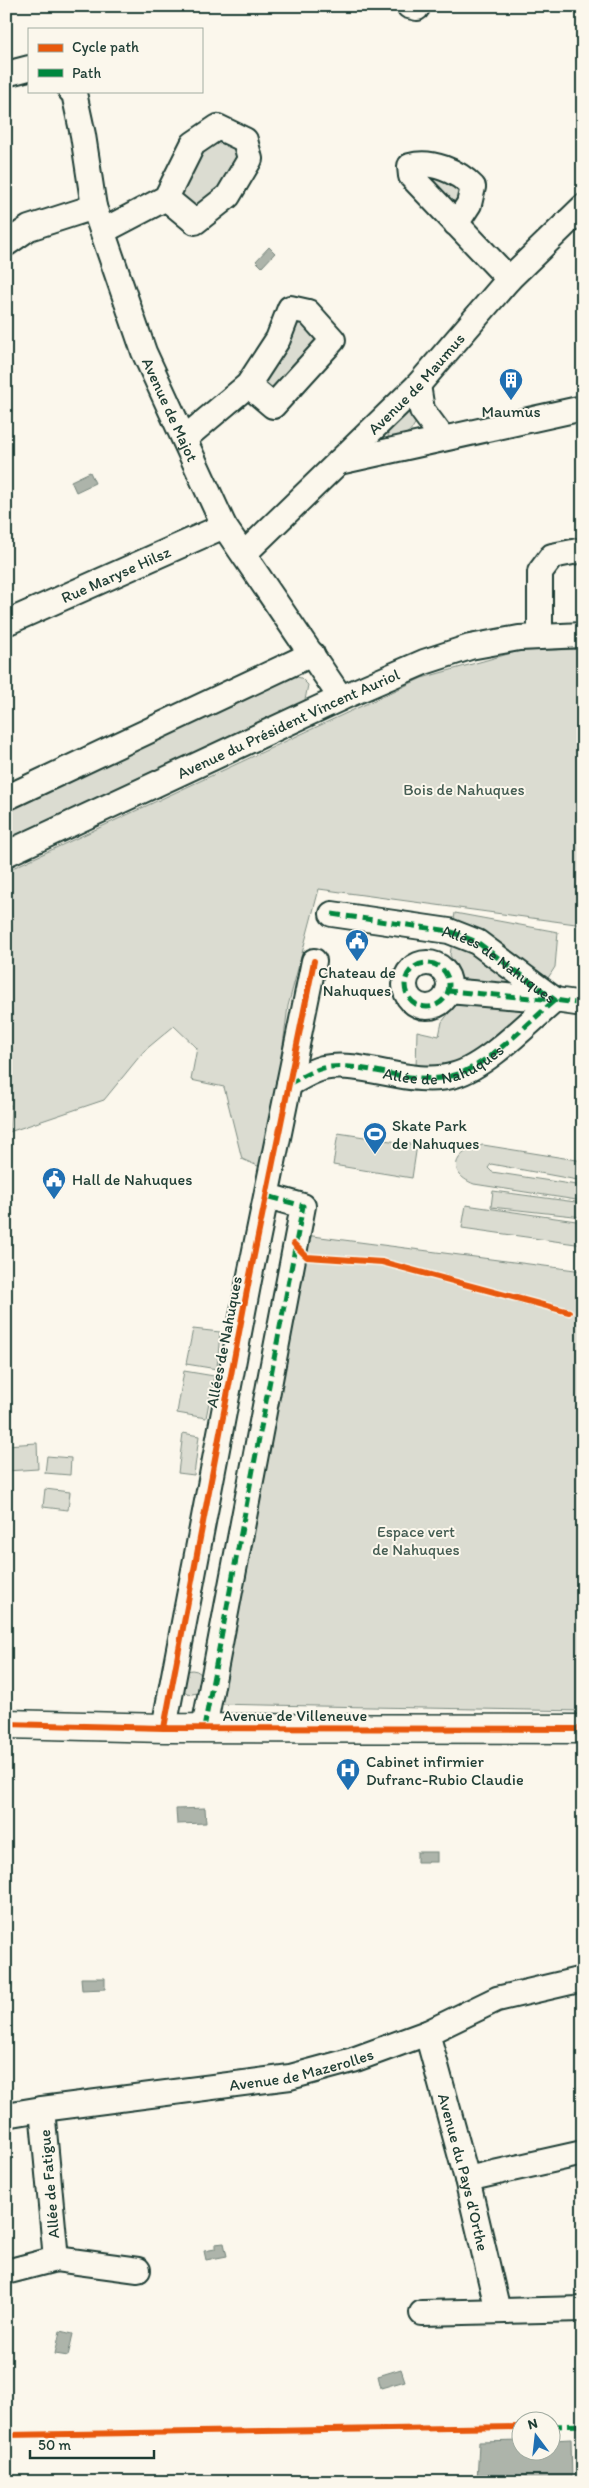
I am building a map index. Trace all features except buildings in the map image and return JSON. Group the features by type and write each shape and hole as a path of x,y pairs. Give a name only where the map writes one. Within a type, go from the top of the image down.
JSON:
{"main road":[{"name":"Avenue de Villeneuve","path":"6,1724 164,1728 583,1729"}],"street":[{"path":"409,6 417,8 418,6"},
{"path":"6,74 28,68"},
{"name":"Avenue de Majot","path":"72,92 83,135 94,207 144,352 224,526 245,553 341,698"},
{"path":"103,231 166,198"},
{"path":"6,244 29,228 94,207"},
{"name":"Avenue de Maumus","path":"245,553 418,385 509,279 583,207"},
{"path":"456,224 509,279"},
{"path":"185,438 248,384"},
{"path":"418,385 422,410 442,437"},
{"path":"339,462 442,437 583,408"},
{"name":"Rue Maryse Hilsz","path":"6,623 224,526"},
{"path":"540,636 540,572 552,556 583,550"},
{"name":"Avenue du Président Vincent Auriol","path":"6,854 341,698 424,662 470,647 540,636 583,635"},
{"path":"6,798 312,654"},
{"name":"Allées de Nahuques","path":"332,914 449,931 477,942 556,1000"},
{"name":"Allées de Nahuques","path":"164,1728 314,961"},
{"name":"Allées de Nahuques","path":"448,990 556,1000"},
{"path":"556,1000 583,1004"},
{"name":"Allée de Nahuques","path":"289,1084 312,1071 339,1067 429,1080 457,1075 484,1060 556,1000"},
{"path":"204,1728 303,1206 267,1196"},
{"name":"Avenue de Mazerolles","path":"6,2115 290,2077 353,2060 427,2033 497,1999 583,1979"},
{"name":"Avenue du Pays d'Orthe","path":"427,2033 467,2180 498,2311"},
{"name":"Allée de Fatigue","path":"42,2109 56,2259"},
{"path":"467,2180 583,2153"},
{"name":"Allée de Fatigue","path":"6,2272 56,2259 138,2270"},
{"path":"422,2313 583,2309"}],"green space":[{"path":"216,140 232,141 240,159 210,203 198,209 182,199 180,184 210,142"},
{"path":"424,171 449,177 464,193 456,205 452,206 420,178"},
{"path":"299,319 324,334 280,387 271,389 263,386 261,374"},
{"path":"407,410 417,419 413,428 407,433 390,440 388,426"},
{"name":"Bois de Nahuques","path":"583,649 583,925 319,889 288,1006 267,1170 242,1159 224,1087 191,1080 197,1048 174,1026 144,1051 104,1100 9,1132 11,1105 6,1105 6,871 422,678 519,651"},
{"path":"293,676 301,678 308,685 305,700 300,705 6,842 6,810"},
{"path":"455,913 558,932 555,967 548,978 535,978 453,925"},
{"path":"453,936 511,969 507,990 462,982 450,955"},
{"path":"463,995 527,1007 516,1022 465,1066 416,1068 417,1031 439,1036 442,1022"},
{"name":"Skate Park de Nahuques","path":"338,1133 417,1145 412,1178 333,1165"},
{"path":"483,1145 583,1161 583,1181 491,1164 488,1168 492,1172 583,1186 583,1201 474,1184 465,1179 459,1174 457,1168 460,1156"},
{"path":"493,1191 583,1203 583,1217 491,1207"},
{"path":"466,1205 583,1222 583,1245 462,1228"},
{"name":"Espace vert de Nahuques","path":"305,1235 583,1271 583,1711 212,1704"},
{"path":"193,1329 220,1332 217,1369 186,1364"},
{"path":"184,1371 214,1376 206,1418 177,1413"},
{"path":"183,1433 199,1436 194,1475 178,1473"},
{"path":"37,1443 38,1469 6,1471 6,1445"},
{"path":"47,1456 71,1458 70,1475 45,1473"},
{"path":"45,1489 70,1492 68,1510 43,1507"},
{"path":"192,1670 201,1673 204,1682 201,1691 192,1694 183,1691 180,1682 183,1673"}],"shaded area":[{"path":"269,247 275,253 262,267 256,261"},
{"path":"90,472 95,483 76,492 71,481"},
{"path":"205,1808 206,1823 177,1824 176,1809"},
{"path":"417,1852 437,1852 437,1862 417,1862"},
{"path":"81,1978 105,1978 105,1989 82,1990"},
{"path":"224,2243 227,2256 206,2260 204,2251 215,2249 215,2244"},
{"path":"60,2331 73,2334 68,2356 55,2354"},
{"path":"401,2369 405,2381 381,2388 378,2376"},
{"path":"562,2439 571,2439 572,2482 477,2482 479,2442 512,2441 512,2460 562,2460"}],"marked path":[{"path":"332,914 449,931 477,942 555,1000 448,991"},
{"path":"427,963 439,967 445,973 449,985 445,997 439,1003 427,1007 415,1003 409,997 405,985 409,973 415,967 427,963"},
{"path":"289,1084 319,1069 339,1067 422,1078 439,1078 455,1075 480,1063 494,1053 555,1000 583,1004"},
{"path":"204,1728 303,1206 267,1196"},
{"path":"562,2426 583,2425"}],"cycle path":[{"path":"164,1728 249,1280 314,961"},
{"path":"294,1244 307,1257 382,1262 569,1312"},
{"path":"6,1724 164,1728 583,1729"},
{"path":"6,2435 512,2427"}],"place":[{"name":"Maumus","path":"511,401"},
{"name":"Chateau de Nahuques","path":"357,962"},
{"name":"Skate Park de Nahuques","path":"375,1155"},
{"name":"Hall de Nahuques","path":"54,1200"},
{"name":"Cabinet infirmier Dufranc-Rubio Claudie","path":"348,1791"}]}
